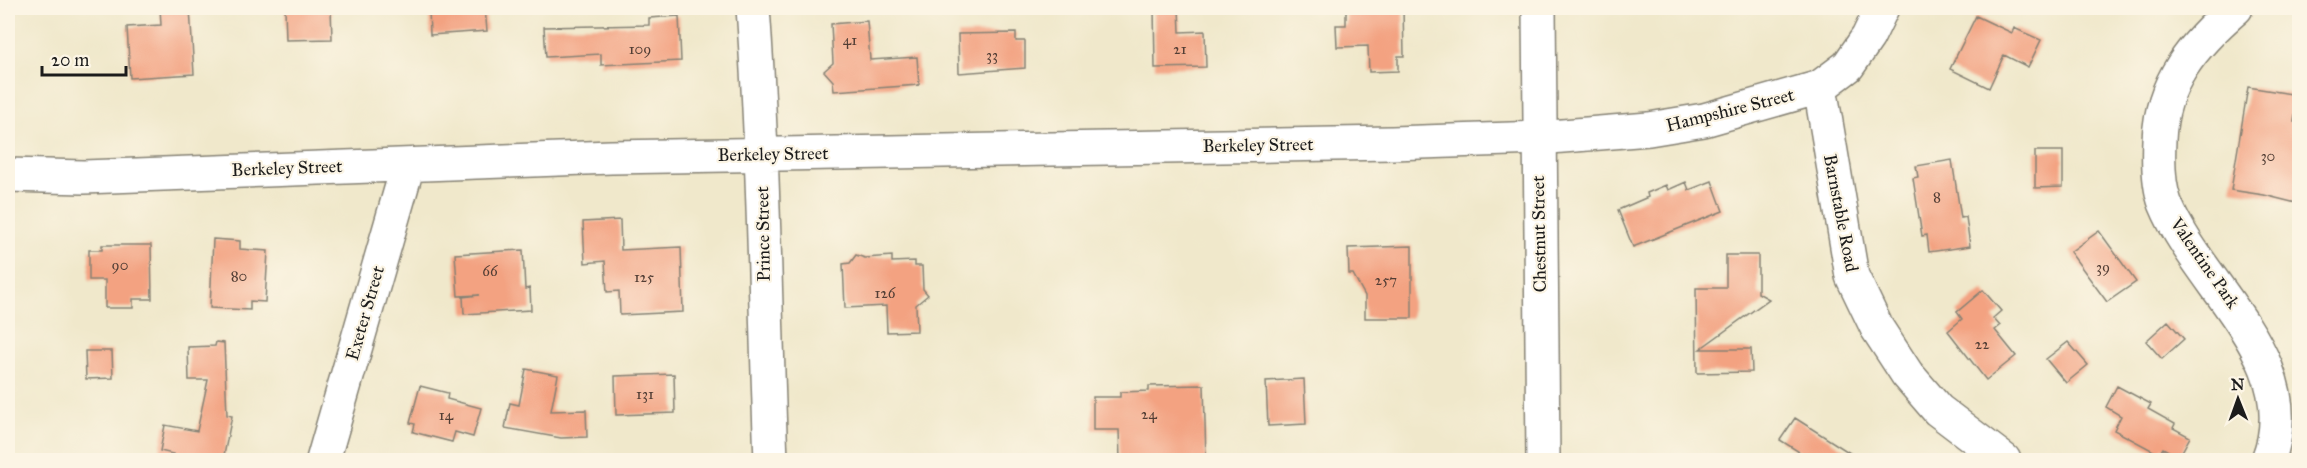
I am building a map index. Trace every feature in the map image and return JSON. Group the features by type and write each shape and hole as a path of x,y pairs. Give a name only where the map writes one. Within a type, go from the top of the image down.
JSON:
{"street":[{"name":"Prince Street","path":"753,8 762,154 764,285 771,460"},
{"name":"Chestnut Street","path":"1539,8 1538,138 1543,460"},
{"name":"Hampshire Street","path":"1538,138 1648,129 1704,120 1820,87 1848,66 1868,37 1882,8"},
{"name":"Valentine Park","path":"2236,8 2208,31 2184,60 2166,94 2159,130 2158,165 2164,201 2180,233 2264,342 2279,374 2284,413 2277,446 2268,460"},
{"name":"Barnstable Road","path":"1820,87 1852,276 1876,328 1907,374 1938,410 2004,460"},
{"name":"Berkeley Street","path":"8,175 84,177 762,154 1392,143 1538,138"},
{"name":"Exeter Street","path":"323,460 408,165"}],"building":[{"path":"160,8 190,8 194,74 130,78 127,27 161,25"},
{"path":"285,8 331,8 332,39 286,40"},
{"path":"429,8 485,8 487,31 430,35"},
{"path":"1154,8 1179,8 1180,32 1205,31 1206,67 1155,68"},
{"path":"1373,8 1403,8 1404,56 1398,56 1398,71 1369,72 1368,46 1337,47 1336,25 1346,25 1346,11 1373,10"},
{"path":"679,16 681,61 601,65 601,54 546,57 544,27 649,25 649,18"},
{"path":"1976,16 2012,33 2014,28 2041,40 2028,67 2004,55 1989,88 1950,69"},
{"path":"867,21 870,60 917,57 919,85 834,91 833,81 824,71 833,63 831,24"},
{"path":"1016,33 1016,41 1025,41 1025,68 959,73 958,34"},
{"path":"2248,87 2298,95 2294,122 2300,122 2300,204 2231,190"},
{"path":"2035,151 2063,151 2063,187 2035,188"},
{"path":"1952,160 1961,218 1966,217 1970,246 1929,252 1927,235 1922,236 1913,178 1918,177 1916,166"},
{"path":"1712,181 1723,211 1633,247 1618,210 1648,197 1647,193 1666,185 1668,190 1686,182 1689,190"},
{"path":"620,220 621,250 681,247 683,312 620,315 619,291 607,292 605,261 585,263 583,222"},
{"path":"2099,231 2136,282 2107,302 2070,252"},
{"path":"213,239 240,241 240,249 268,251 265,302 250,301 250,310 210,308"},
{"path":"102,245 151,245 152,299 133,299 133,308 105,308 105,280 89,280 89,250 102,250"},
{"path":"1412,246 1412,318 1365,318 1365,296 1353,274 1349,274 1348,248"},
{"path":"523,250 525,289 530,288 531,310 464,314 463,297 479,295 458,296 455,254"},
{"path":"856,255 865,258 892,256 892,262 915,261 915,266 922,266 923,289 928,295 916,305 917,331 887,332 886,306 845,308 843,264 850,263"},
{"path":"1726,255 1758,255 1758,293 1769,299 1700,349 1751,349 1752,372 1697,373 1696,288 1726,288"},
{"path":"1983,290 2001,311 1993,318 2000,326 1995,330 2016,356 1986,380 1948,331 1962,319 1957,312"},
{"path":"2168,321 2184,339 2162,359 2146,341"},
{"path":"216,342 224,343 227,415 232,416 223,460 172,460 173,454 160,451 165,425 197,431 208,380 189,380 188,347 215,346"},
{"path":"2068,342 2088,365 2066,383 2046,359"},
{"path":"85,351 112,351 113,378 86,379"},
{"path":"526,369 558,375 551,411 586,410 587,437 561,438 505,428 510,403 519,405"},
{"path":"674,374 675,413 616,415 615,376"},
{"path":"1304,379 1306,424 1268,426 1266,381"},
{"path":"1204,385 1206,460 1120,460 1119,430 1093,430 1093,397 1120,397 1120,392 1149,391 1149,386"},
{"path":"420,386 448,393 447,399 481,408 473,437 455,432 452,442 413,432 415,424 410,423"},
{"path":"2117,386 2151,404 2148,409 2175,424 2173,428 2190,437 2179,457 2163,448 2159,454 2114,430 2121,416 2106,407"},
{"path":"1795,418 1861,460 1812,460 1780,440"}]}
